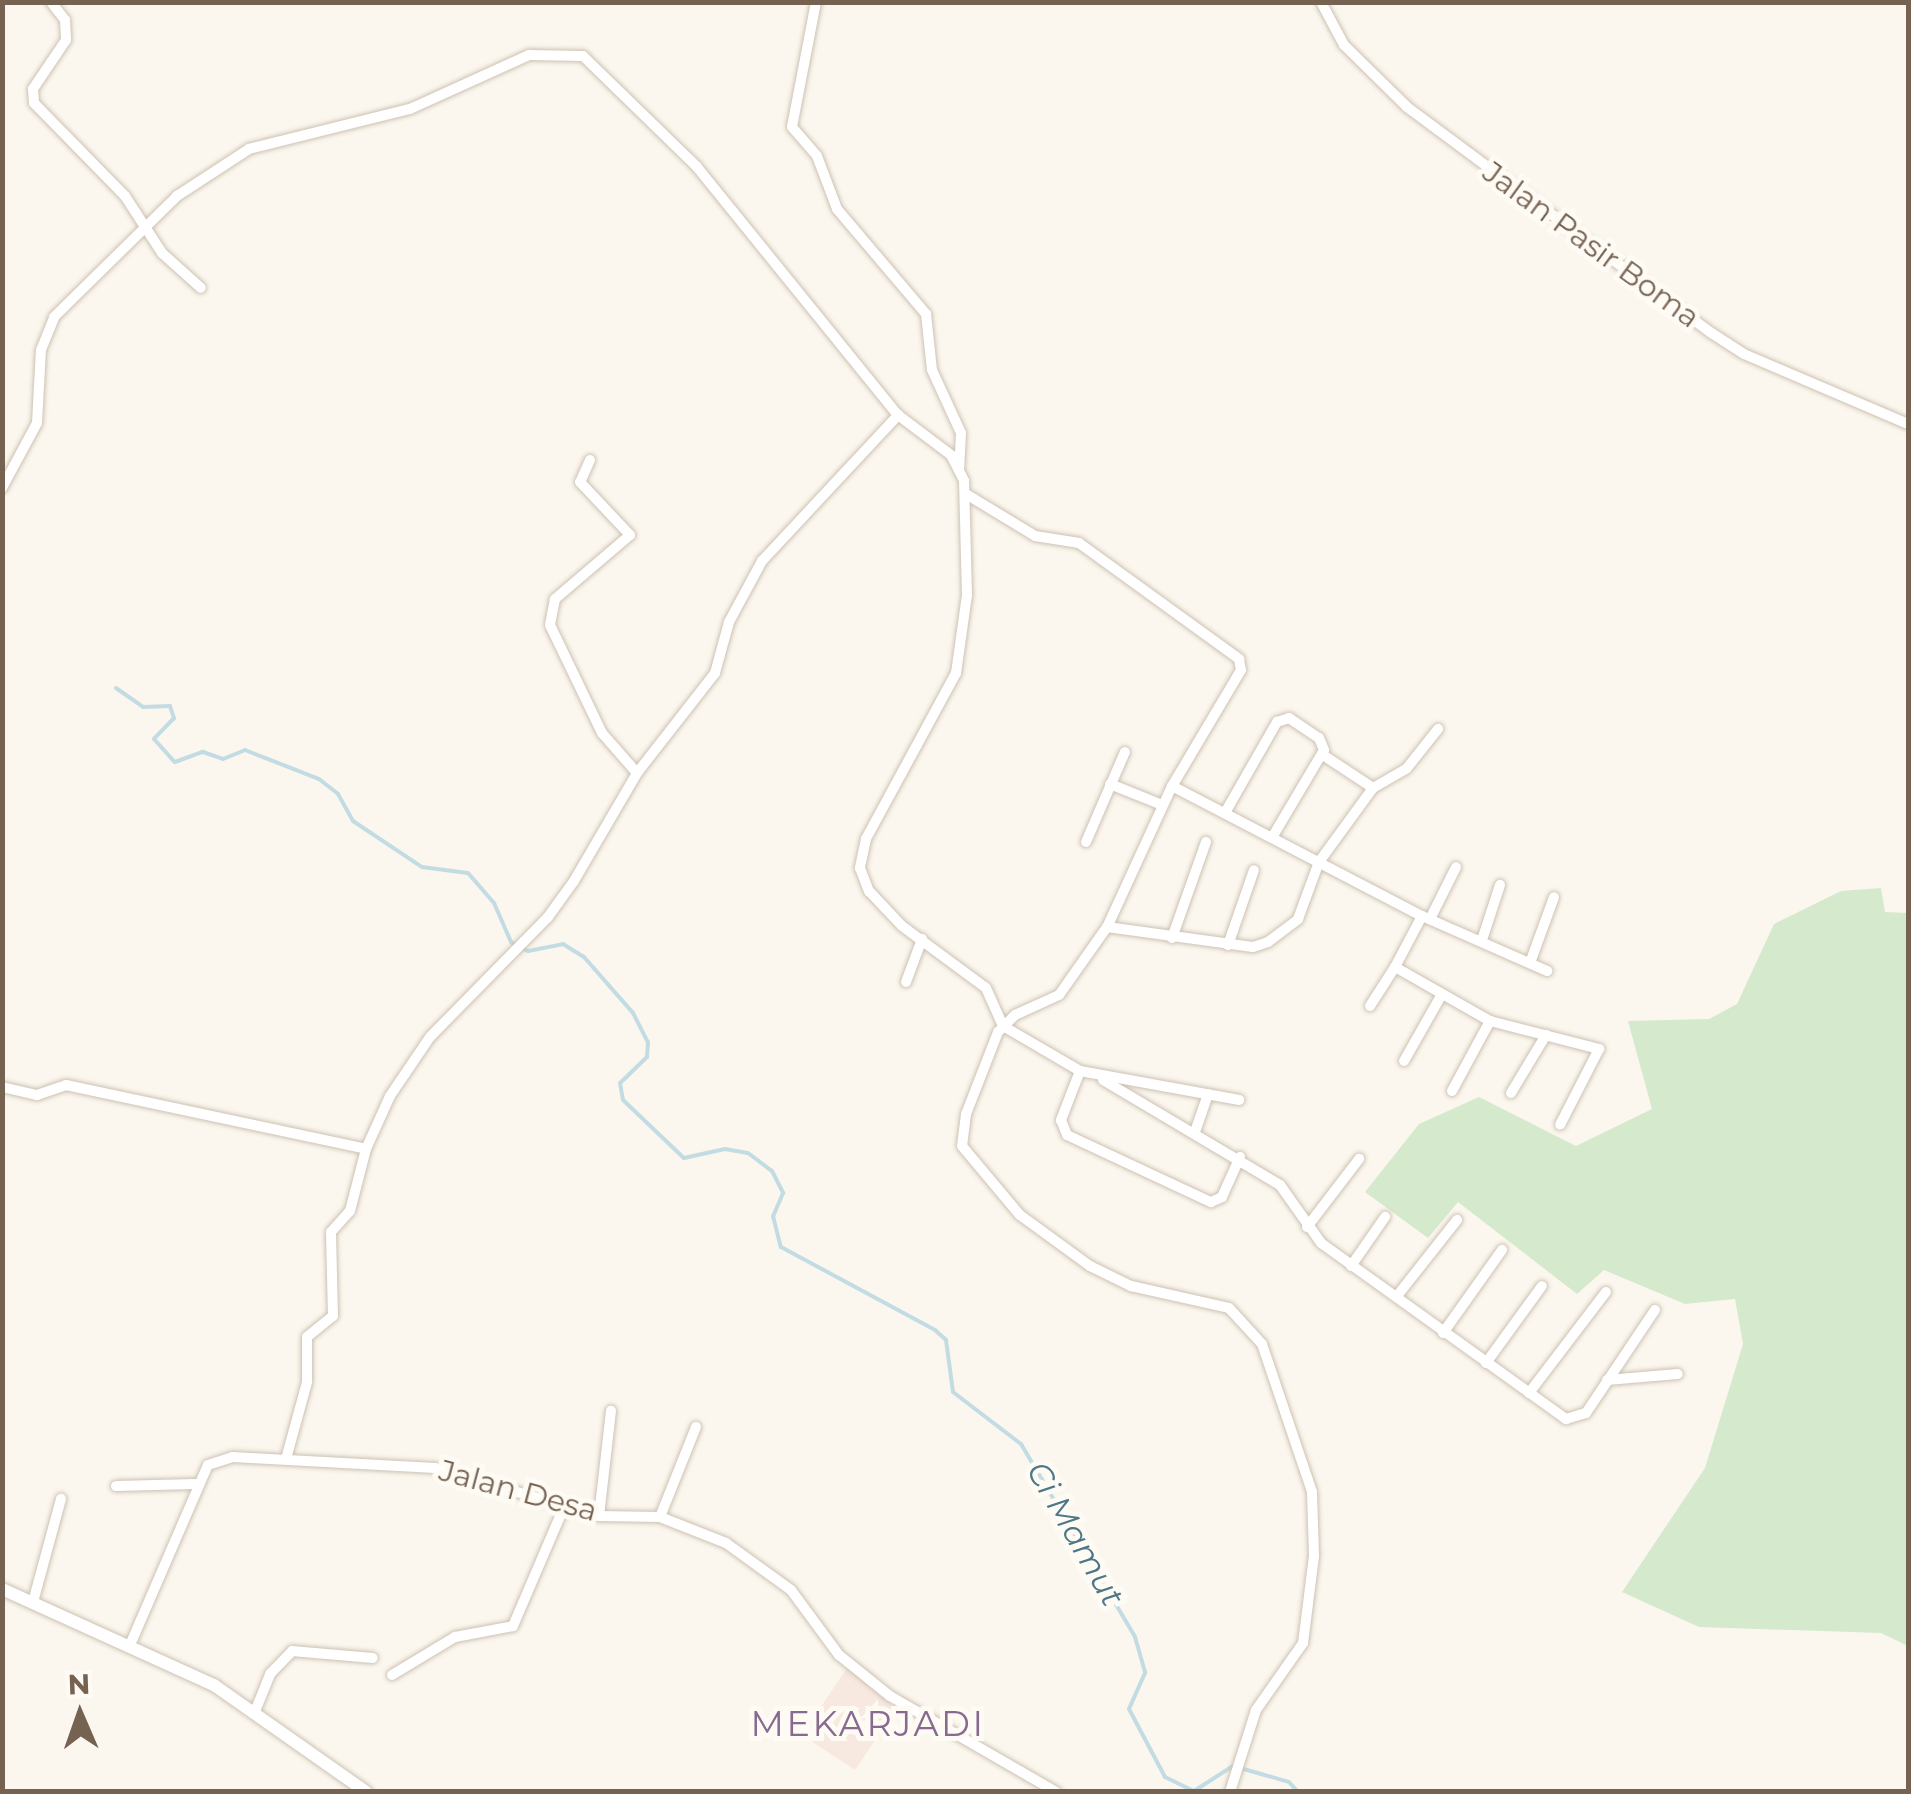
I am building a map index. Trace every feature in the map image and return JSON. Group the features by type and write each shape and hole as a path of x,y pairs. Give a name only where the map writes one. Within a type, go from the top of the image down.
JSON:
{"street":[{"path":"52,2 65,20 66,40 33,89 34,104 124,196 144,229 201,288"},
{"path":"816,2 792,127 817,156 837,209 926,314 932,370 960,432 959,468 966,494 967,595 952,685 860,856 880,905 986,988 1003,1026 1080,1071 1102,1079 1239,1100"},
{"name":"Jalan Pasir Boma","path":"1321,2 1344,46 1407,107 1710,332 1744,354 1908,424"},
{"path":"2,488 5,475 38,418 49,326 144,229 234,155 298,133 410,109 529,55 564,51 607,74 697,167 898,415 959,468"},
{"path":"286,1459 308,1382 308,1337 333,1316 331,1232 350,1212 366,1148 409,1064 519,948 574,881 636,773 715,673 729,622 762,561 898,415"},
{"path":"590,460 580,482 630,535 555,599 550,626 602,733 636,773"},
{"path":"966,494 1035,536 1078,543 1239,660 1240,679 1162,804 1107,926 1059,995 1003,1026 966,1114 965,1155 1020,1215 1090,1266 1131,1286 1215,1303 1241,1316 1262,1344 1297,1443 1314,1522 1306,1629 1292,1667 1256,1710 1242,1769 1230,1792"},
{"path":"1226,812 1282,720 1319,738 1323,755 1372,788"},
{"path":"1107,926 1257,947 1296,923 1320,862 1372,788 1408,768 1438,730"},
{"path":"1086,842 1125,752"},
{"path":"1273,836 1323,755"},
{"path":"1110,784 1162,804"},
{"path":"1172,786 1426,918 1547,971"},
{"path":"1172,938 1206,842"},
{"path":"1370,1006 1456,867"},
{"path":"1228,945 1254,870"},
{"path":"1482,940 1500,886"},
{"path":"1530,963 1554,897"},
{"path":"906,982 922,940"},
{"path":"1396,967 1490,1021 1592,1044 1600,1053 1560,1125"},
{"path":"1404,1060 1442,994"},
{"path":"1452,1092 1490,1021"},
{"path":"1511,1093 1546,1034"},
{"path":"1080,1071 1061,1120 1067,1135 1210,1202 1222,1196 1240,1157"},
{"path":"1102,1079 1115,1092 1196,1130 1280,1185 1307,1227 1351,1266 1572,1420 1586,1413 1654,1310"},
{"path":"2,1086 37,1095 66,1086 366,1148"},
{"path":"1196,1130 1208,1094"},
{"path":"1307,1227 1359,1159"},
{"path":"1351,1266 1385,1217"},
{"path":"1396,1296 1457,1220"},
{"path":"1443,1333 1502,1250"},
{"path":"1486,1363 1542,1286"},
{"path":"1529,1393 1606,1292"},
{"path":"1608,1380 1678,1374"},
{"path":"599,1516 611,1411"},
{"path":"660,1517 696,1428"},
{"name":"Jalan Desa","path":"194,1484 219,1458 435,1468 599,1516 660,1517 735,1548 791,1590 839,1655 890,1696 1055,1791"},
{"path":"116,1486 194,1484 176,1550 130,1646"},
{"path":"33,1602 61,1500"},
{"path":"392,1675 455,1638 513,1626 564,1506"},
{"path":"2,1589 130,1646 256,1709 366,1792"},
{"path":"256,1709 270,1674 292,1651 373,1658"}],"shaded area":[{"path":"847,1668 896,1709 855,1770 802,1735"}],"green space":[{"path":"1881,888 1885,912 1908,913 1908,1646 1881,1633 1699,1627 1622,1592 1705,1468 1743,1344 1735,1299 1685,1304 1604,1270 1577,1294 1458,1202 1428,1238 1365,1192 1419,1124 1479,1097 1576,1146 1652,1109 1628,1021 1709,1019 1737,1004 1774,924 1841,891"}],"waterway":[{"name":"Ci Mamut","path":"116,688 143,707 170,706 174,718 154,739 175,762 203,752 223,759 245,750 319,779 338,794 353,821 422,867 468,873 494,903 511,942 528,951 563,944 584,957 633,1013 648,1042 647,1057 620,1083 623,1100 684,1158 725,1149 748,1153 772,1171 783,1193 773,1216 781,1247 935,1330 946,1340 953,1392 1021,1444 1135,1637 1145,1673 1129,1709 1165,1777 1194,1791 1233,1766 1289,1782 1298,1792"}],"district":[{"name":"MEKARJADI","path":"868,1724"}]}
